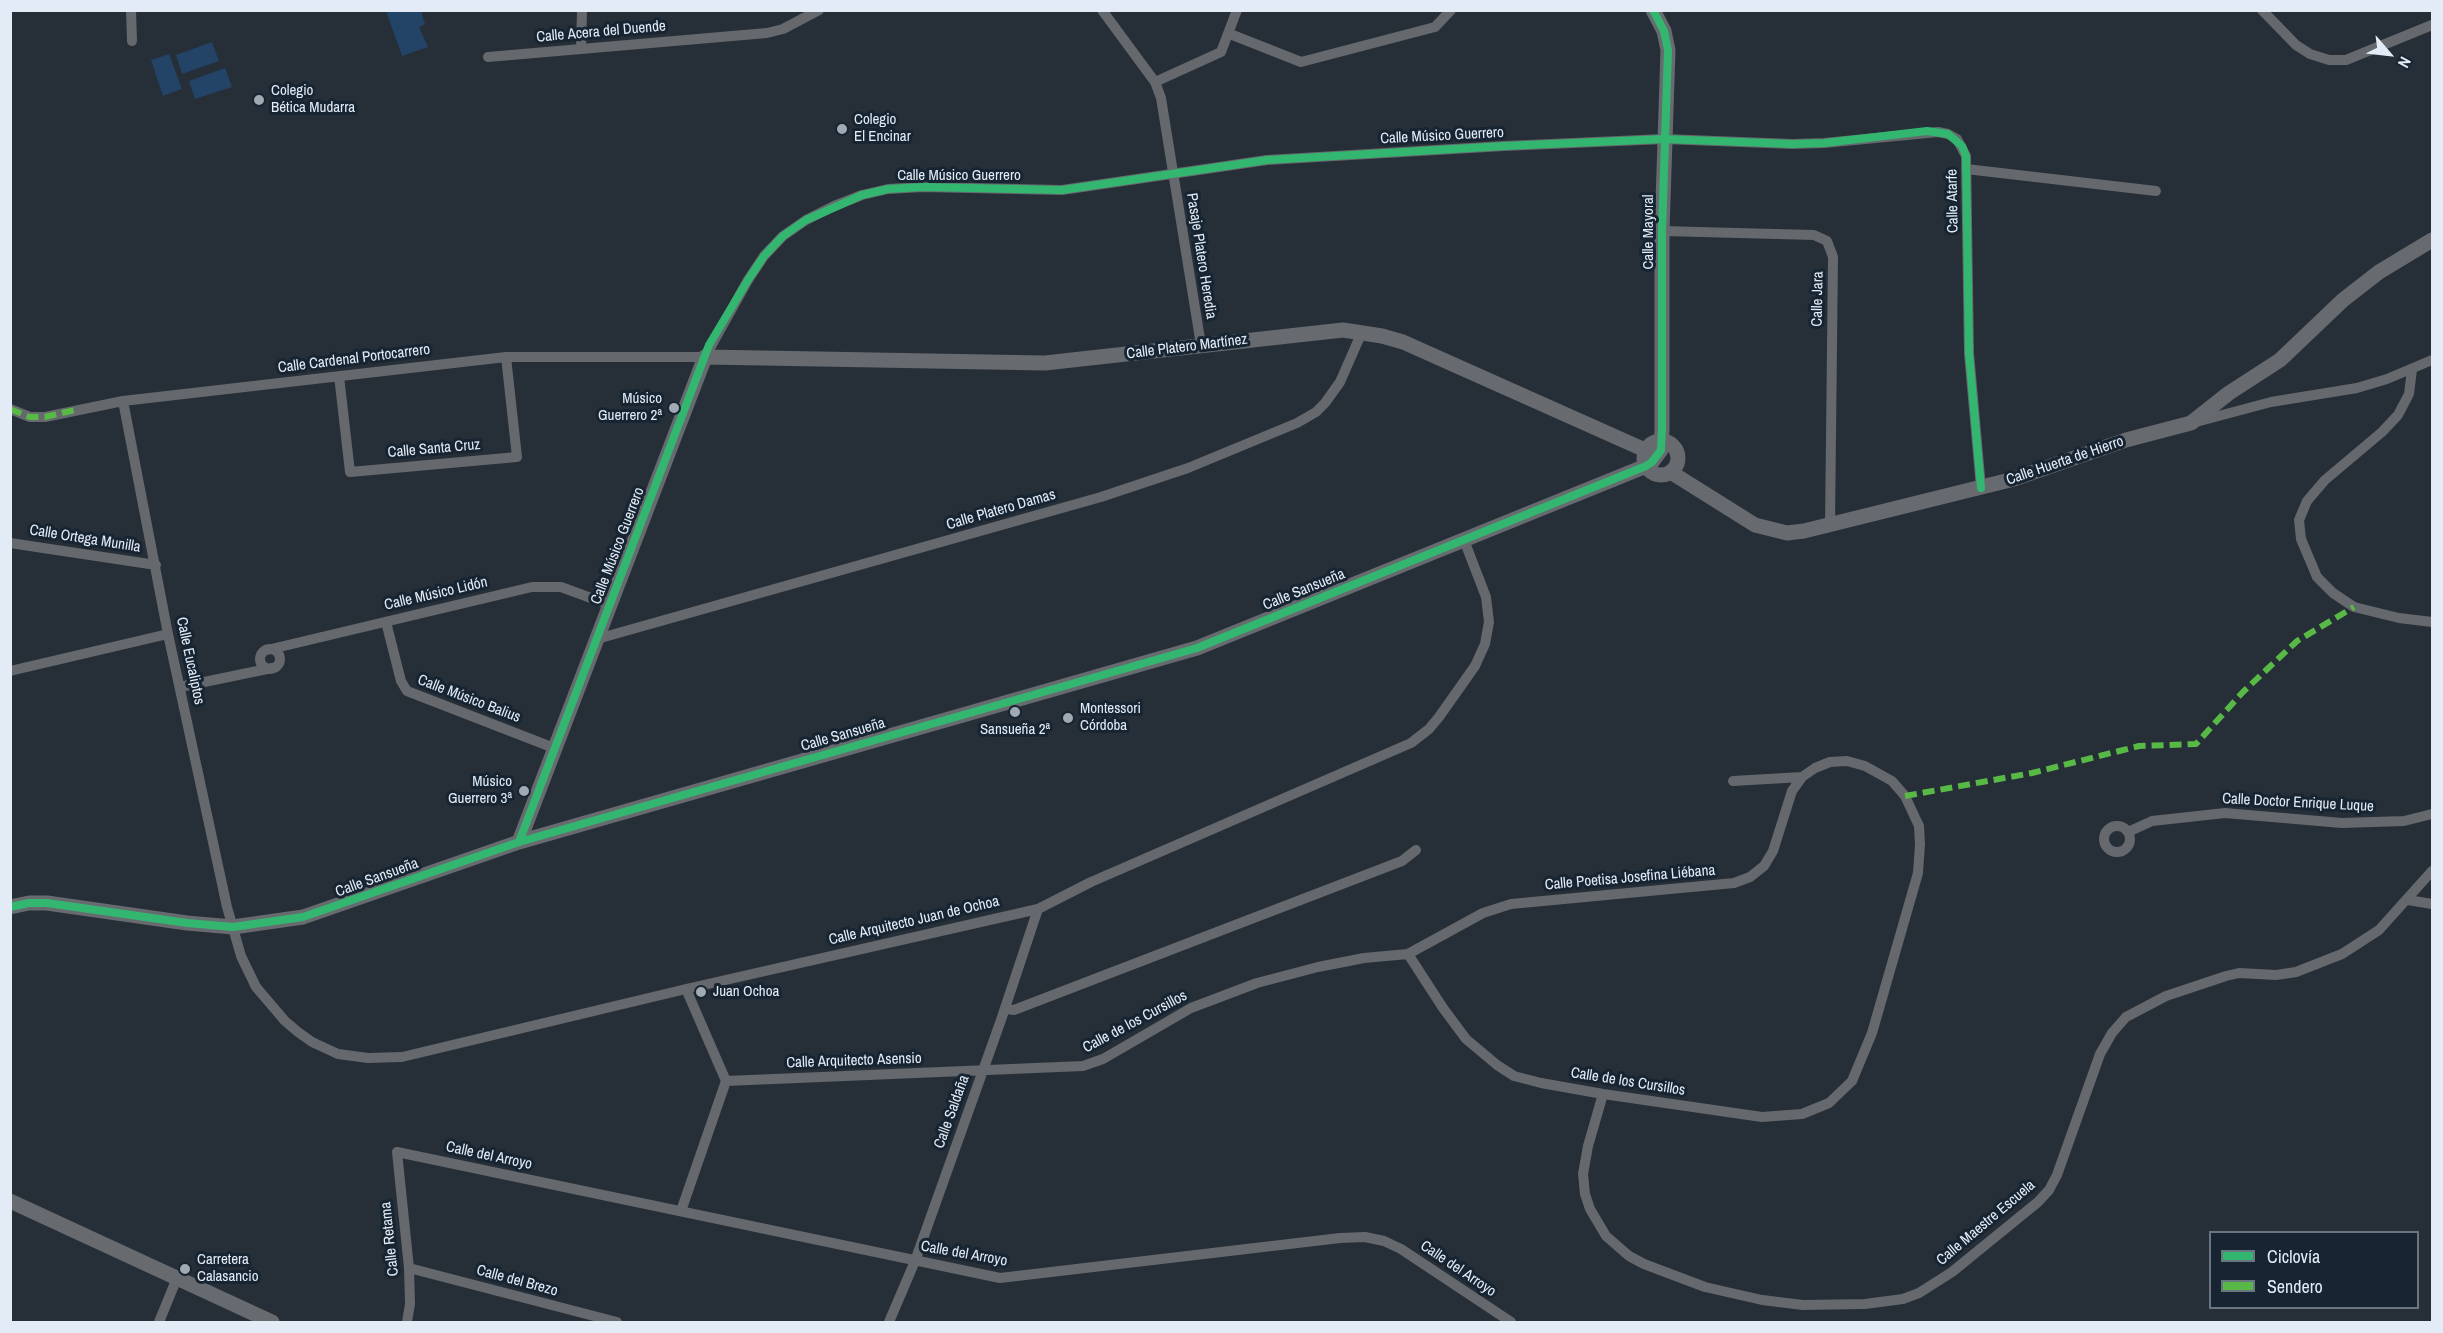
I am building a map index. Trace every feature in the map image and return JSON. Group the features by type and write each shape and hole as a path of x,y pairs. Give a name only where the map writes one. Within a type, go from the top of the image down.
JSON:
{"street":[{"path":"131,10 132,41"},
{"path":"581,48 582,10"},
{"name":"Calle Acera del Duende","path":"488,57 768,33 783,29 819,10"},
{"name":"Pasaje Platero Heredia","path":"1102,10 1155,82 1161,98 1202,345"},
{"path":"1155,82 1221,52 1230,34 1237,10"},
{"path":"1230,34 1301,62 1435,27 1450,10"},
{"name":"Calle Mayoral","path":"1653,10 1664,31 1668,50 1653,453"},
{"path":"2262,10 2296,45 2310,54 2329,60 2346,60 2433,25"},
{"name":"Calle Atarfe","path":"1664,139 1792,144 1938,132 1948,134 1962,146 1966,169 1969,352 1981,488"},
{"name":"Calle Músico Guerrero","path":"519,842 705,357 715,336 764,256 783,236 806,220 862,195 888,189 923,187 1062,190 1267,160 1492,146 1664,139"},
{"path":"1966,169 2156,191"},
{"name":"Calle Jara","path":"1662,231 1814,235 1827,241 1833,257 1830,525"},
{"path":"2191,423 2229,393 2280,360 2343,300 2379,272 2433,240"},
{"name":"Calle Platero Martínez","path":"705,357 1045,363 1327,330 1362,332 1403,342 1653,453 1657,475 1672,473"},
{"name":"Calle Platero Damas","path":"597,639 1101,498 1188,468 1297,423 1316,412 1340,382 1362,332"},
{"name":"Calle Cardenal Portocarrero","path":"10,409 30,417 45,417 123,401 506,357 705,357"},
{"name":"Calle Santa Cruz","path":"339,376 350,472 517,457 506,357"},
{"name":"Calle Huerta de Hierro","path":"1672,473 1743,518 1770,530 1796,532 2014,479 2126,440 2271,402 2357,388 2412,370 2433,360"},
{"path":"2412,370 2409,394 2398,415 2382,432 2325,480 2307,501 2299,520 2301,538 2317,577 2333,593 2354,607 2400,618 2433,622"},
{"path":"2229,393 2229,405 2234,412"},
{"name":"Calle Eucaliptos","path":"123,401 168,634 232,927"},
{"path":"1653,453 1673,447 1677,460 1672,473"},
{"name":"Calle Sansueña","path":"10,907 29,903 47,903 187,923 232,927 303,917 519,842 1197,648 1464,540 1653,453"},
{"name":"Calle Arquitecto Juan de Ochoa","path":"232,927 256,987 285,1021 323,1048 352,1056 383,1058 402,1057 686,988 1038,909 1091,882 1420,738 1439,717 1475,666 1488,633 1486,597 1464,540"},
{"name":"Calle Ortega Munilla","path":"10,543 156,565"},
{"name":"Calle Músico Lidón","path":"180,687 272,668 279,663 280,657 274,650 267,650 532,587 561,587 610,605"},
{"name":"Calle Músico Balius","path":"386,622 401,681 407,692 554,748"},
{"path":"10,671 168,634"},
{"name":"Calle de los Cursillos","path":"983,1071 1083,1066 1103,1059 1191,1008 1257,983 1364,957 1408,954 1466,1040 1514,1076 1604,1094 1729,1113 1785,1117 1802,1114 1829,1103 1852,1081 1872,1034 1918,873 1919,826 1905,796 1892,781 1865,766 1847,761 1830,762 1802,777 1733,780"},
{"name":"Calle Poetisa Josefina Liébana","path":"1408,954 1483,913 1511,904 1734,883 1750,878 1764,866 1773,851 1792,790 1802,777"},
{"name":"Calle Doctor Enrique Luque","path":"2128,832 2152,821 2225,813 2343,823 2404,821 2433,814"},
{"path":"1005,1009 1014,1010 1402,861 1416,850"},
{"name":"Calle Maestre Escuela","path":"1604,1094 1588,1146 1583,1174 1585,1194 1590,1209 1606,1236 1629,1256 1705,1287 1762,1300 1803,1305 1854,1304 1903,1299 1919,1293 1953,1272 2038,1202 2049,1190 2057,1175 2100,1054 2112,1033 2126,1017 2166,996 2226,976 2239,973 2276,975 2296,972 2316,965 2362,943 2379,930 2433,871"},
{"path":"2408,900 2433,904"},
{"name":"Calle Saldaña","path":"889,1323 915,1261 1005,1009 1038,909"},
{"path":"681,1211 726,1081 686,988"},
{"name":"Calle Arquitecto Asensio","path":"726,1081 983,1071"},
{"name":"Calle del Arroyo","path":"397,1152 986,1276 1012,1278 1250,1248 1365,1237 1384,1241 1401,1250 1510,1323"},
{"name":"Calle Retama","path":"397,1152 409,1268 410,1304 407,1323"},
{"path":"10,1202 272,1323"},
{"name":"Calle del Brezo","path":"409,1268 617,1323"},
{"path":"159,1323 177,1278"}],"shaded area":[{"path":"386,11 421,11 425,24 419,27 428,47 402,56"},
{"path":"212,42 219,61 182,74 176,55"},
{"path":"169,54 182,89 163,96 151,60"},
{"path":"225,68 232,87 195,99 189,81"}],"marked path":[{"path":"10,409 30,417 45,417 75,410"},
{"path":"1905,796 2032,773 2139,746 2196,744 2243,692 2297,641 2354,607"}],"cycle path":[{"path":"10,907 29,903 47,903 187,923 233,927 303,917 519,842 1197,648 1646,466 1661,450 1662,231 1668,50 1664,31 1653,10"},
{"path":"519,842 709,345 764,256 783,236 806,220 862,195 888,189 923,187 1062,190 1267,160 1504,146 1664,139 1793,144 1824,143 1927,131 1948,134 1962,146 1966,156 1969,353 1981,488"}],"place":[{"name":"Colegio Bética Mudarra","path":"259,100"},
{"name":"Colegio El Encinar","path":"842,129"},
{"name":"Músico Guerrero 2ª","path":"674,408"},
{"name":"Sansueña 2ª","path":"1015,712"},
{"name":"Montessori Córdoba","path":"1068,718"},
{"name":"Músico Guerrero 3ª","path":"524,791"},
{"name":"Juan Ochoa","path":"701,992"},
{"name":"Carretera Calasancio","path":"185,1269"}]}
